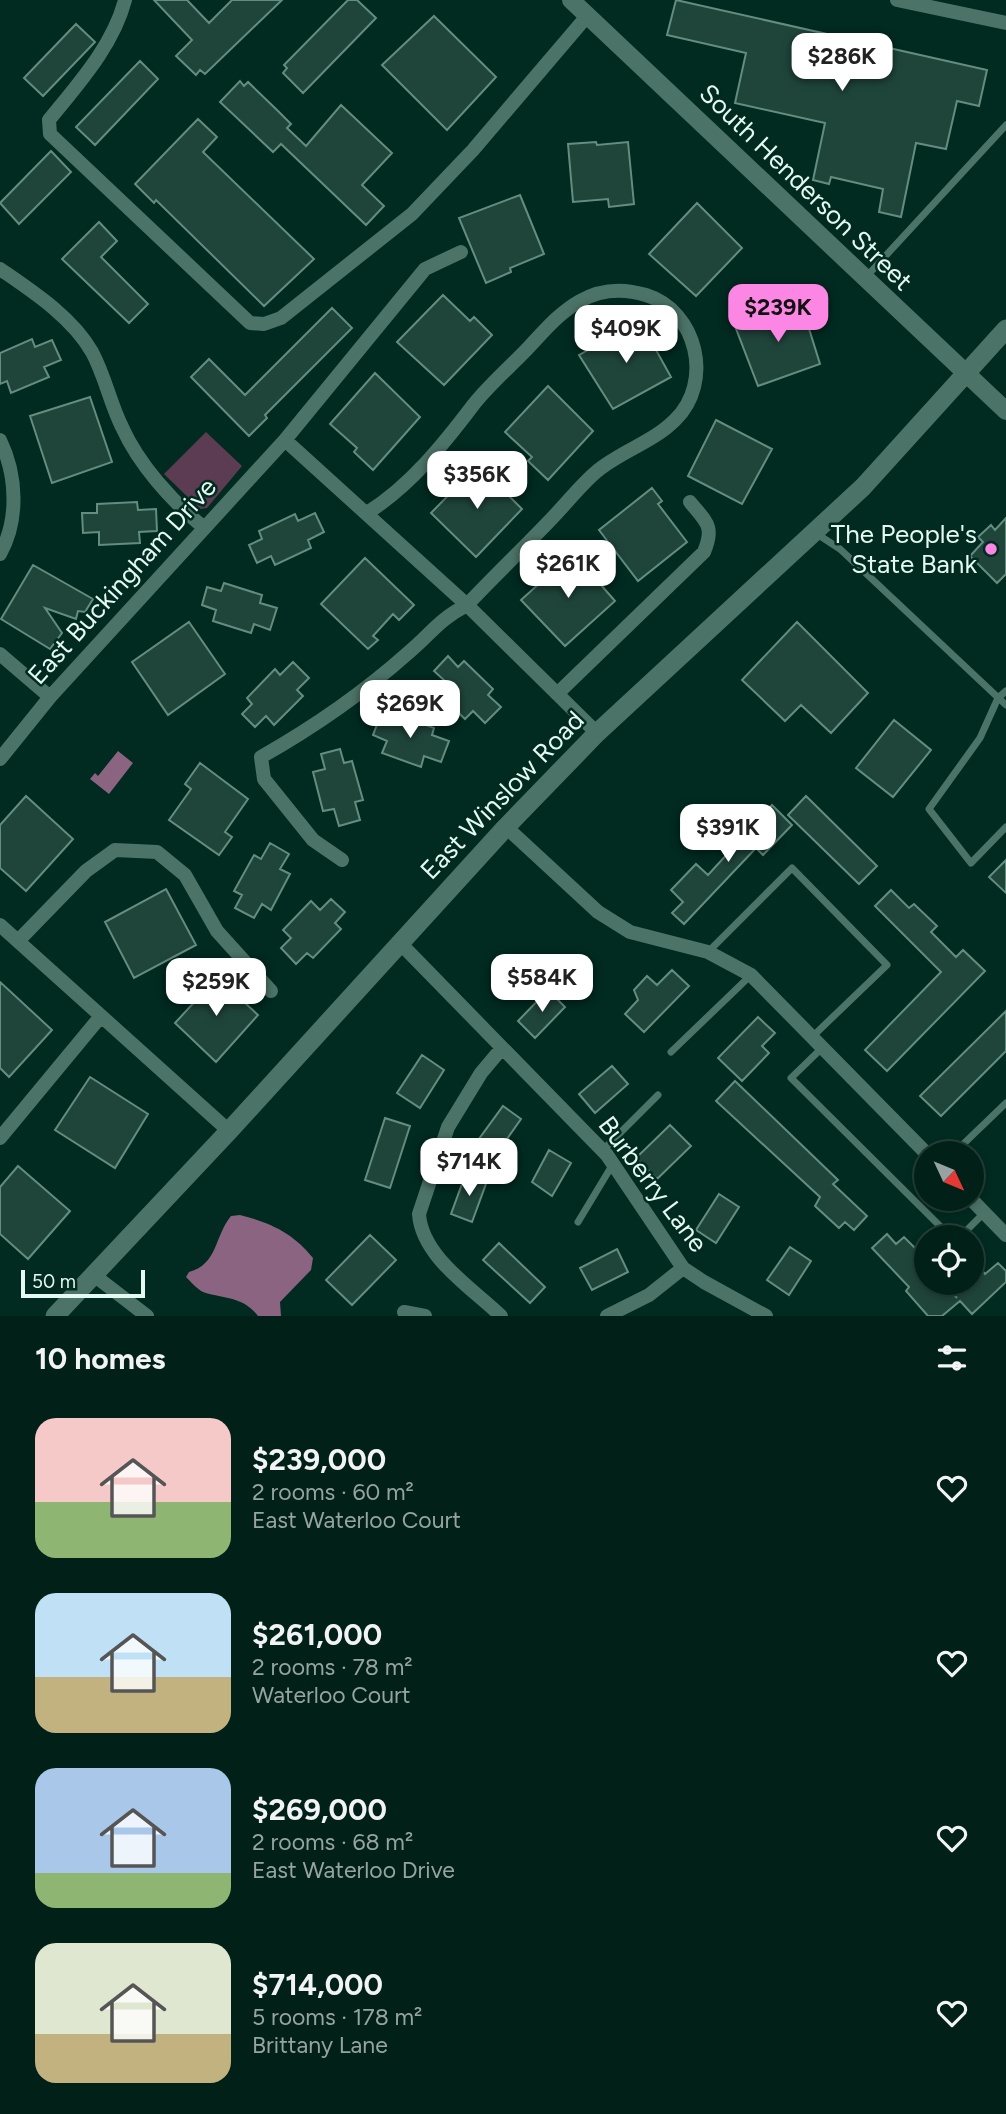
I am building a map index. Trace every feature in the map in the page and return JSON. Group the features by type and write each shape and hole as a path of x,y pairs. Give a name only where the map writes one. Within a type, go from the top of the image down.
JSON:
{"main road":[{"name":"East Winslow Road","path":"55,1316 229,1131 506,827 597,733 816,533 905,443 1006,329"}],"street":[{"path":"125,0 120,20 110,38 49,120 50,134 250,323 264,324 281,318 412,214 473,150 588,15"},
{"name":"South Henderson Street","path":"571,0 1006,411"},
{"path":"897,0 1006,23"},
{"name":"East Buckingham Drive","path":"0,760 50,697 285,440 425,269 461,252"},
{"path":"0,269 56,311 91,350 122,427 139,456 183,510 203,527"},
{"path":"342,860 313,840 264,779 261,757 315,727 409,652 443,618 467,605 596,472 630,447 654,438 678,418 693,388 696,362 694,338 664,302 643,294 602,291 564,310 475,403 457,429 392,498 367,513"},
{"path":"0,440 8,457 13,501 12,529 0,554"},
{"path":"285,440 467,605 597,733"},
{"path":"557,694 704,552 711,535 708,523 690,502"},
{"path":"0,654 50,697"},
{"path":"506,827 598,912 614,923 649,938 708,952 751,975 914,1141"},
{"path":"18,941 86,871 115,850 157,852 185,875 217,931 271,991"},
{"path":"0,925 229,1131"},
{"name":"Burberry Lane","path":"399,942 602,1150 683,1268 748,1312 766,1316"},
{"path":"0,1138 101,1016"},
{"path":"500,1316 430,1247 419,1225 419,1214 448,1127 481,1073 502,1048"},
{"path":"985,1213 1006,1234"},
{"path":"607,1316 649,1295 683,1268"},
{"path":"95,1276 147,1316"},
{"path":"404,1312 425,1316"}],"lane":[{"path":"866,278 1006,125"},
{"path":"816,533 840,549 1006,705"},
{"path":"1006,691 998,698 980,738 929,808 971,863 1006,827"},
{"path":"708,952 792,868 887,965 817,1042 791,1078 939,1225"},
{"path":"671,1052 751,975"},
{"path":"602,1150 658,1095"},
{"path":"966,1141 1006,1103"},
{"path":"578,1222 613,1163"},
{"path":"972,1225 985,1213"}],"shaded area":[{"path":"206,432 242,466 207,508 200,509 164,474"},
{"path":"118,751 133,763 109,794 90,779 95,773 98,776"},
{"path":"240,1215 281,1230 298,1242 313,1258 311,1270 280,1302 281,1316 258,1316 240,1301 203,1292 186,1277 211,1256 231,1216"}],"building":[{"path":"154,0 187,0 209,23 232,0 282,0 205,74 200,70 196,75 176,56 192,40"},
{"path":"348,0 357,0 376,18 303,93 283,73 287,68 284,65"},
{"path":"676,0 987,70 979,106 957,101 946,149 916,143 901,217 879,212 883,189 831,177 829,184 813,180 825,123 735,103 746,53 667,35"},
{"path":"434,16 496,77 447,130 382,65"},
{"path":"76,24 95,42 43,96 24,78"},
{"path":"140,61 158,79 95,145 76,127"},
{"path":"240,81 244,86 248,82 277,110 291,124 287,128 306,146 341,105 392,153 362,185 384,206 366,225 281,144 273,152 220,102"},
{"path":"198,119 217,137 203,152 314,259 264,306 156,200 154,203 135,184"},
{"path":"596,142 597,145 628,142 634,204 609,207 608,199 573,202 568,144"},
{"path":"51,151 71,172 19,224 0,203"},
{"path":"520,195 544,254 510,268 511,272 486,283 459,218"},
{"path":"697,203 742,248 696,296 649,254"},
{"path":"99,222 117,241 101,257 148,304 129,323 62,259"},
{"path":"443,295 470,321 474,317 492,335 444,385 397,342"},
{"path":"801,303 820,364 758,386 735,326"},
{"path":"332,308 352,328 265,415 267,418 249,436 191,377 209,359 245,395"},
{"path":"640,321 671,377 613,409 579,355"},
{"path":"32,339 35,347 52,340 61,360 44,367 49,377 11,393 7,381 0,384 0,353"},
{"path":"375,373 420,417 373,470 354,452 357,448 330,424"},
{"path":"548,386 593,431 548,480 528,461 532,457 505,432"},
{"path":"90,397 112,462 52,483 30,416"},
{"path":"716,420 772,449 742,504 688,476"},
{"path":"478,465 522,509 476,557 431,513"},
{"path":"652,488 662,501 658,504 687,542 638,581 599,530"},
{"path":"137,502 138,510 156,509 157,531 139,532 140,543 99,545 99,532 83,533 82,513 97,513 97,504"},
{"path":"315,513 324,532 308,540 311,548 275,565 271,556 257,563 249,545 262,539 259,531 295,514 298,521"},
{"name":"The People's State Bank","path":"1006,518 1006,574 997,583 970,556 983,542 978,537 991,525 995,530"},
{"path":"573,553 615,601 565,646 521,600"},
{"path":"365,558 414,605 399,620 393,614 373,636 378,640 368,649 321,604"},
{"path":"33,565 93,599 85,612 78,611 76,619 45,608 62,633 50,649 1,619"},
{"path":"224,583 262,595 260,603 277,608 270,630 254,624 251,633 213,621 216,610 202,605 207,587 221,591"},
{"path":"189,622 225,674 168,715 132,662"},
{"path":"797,622 868,693 831,733 801,705 785,721 742,680"},
{"path":"448,656 458,667 464,661 493,689 488,695 501,707 485,723 473,711 465,719 436,691 445,681 434,671"},
{"path":"293,662 309,678 297,690 303,696 274,725 266,716 255,727 242,714 252,704 247,698 275,669 280,675"},
{"path":"397,714 434,728 432,735 449,741 441,762 424,756 421,767 382,753 387,741 373,735 380,717 394,722"},
{"path":"894,720 931,750 893,797 856,768"},
{"path":"340,749 344,763 352,761 363,800 355,802 360,820 339,826 334,809 323,811 313,772 325,769 321,754"},
{"path":"200,763 248,799 225,832 232,837 219,855 169,820 191,789 185,784"},
{"path":"26,796 73,839 26,891 0,868 0,825"},
{"path":"806,796 877,866 859,884 788,815"},
{"path":"772,805 792,825 763,855 756,848 684,924 672,913 683,902 671,890 696,864 708,875"},
{"path":"270,843 289,854 280,869 290,874 271,910 262,904 254,918 235,908 242,895 234,891 254,855 261,859"},
{"path":"1006,860 1006,893 989,877"},
{"path":"166,889 196,945 134,978 105,922"},
{"path":"891,890 909,908 914,904 937,926 931,932 956,957 963,950 985,971 887,1071 865,1050 941,972 875,906"},
{"path":"331,899 345,912 335,923 341,929 313,958 307,953 296,964 281,948 291,938 283,930 311,901 320,910"},
{"path":"672,970 689,986 644,1032 625,1014 638,1000 634,990 647,976 657,985"},
{"path":"213,973 258,1015 216,1062 175,1023 200,996 196,992"},
{"path":"0,982 52,1030 9,1077 0,1068"},
{"path":"548,990 565,1007 535,1038 518,1021"},
{"path":"1006,1011 1006,1051 941,1116 920,1096"},
{"path":"758,1017 775,1033 762,1046 769,1053 742,1081 718,1058"},
{"path":"422,1055 444,1070 420,1108 397,1093"},
{"path":"612,1066 628,1084 595,1113 579,1094"},
{"path":"90,1077 148,1114 115,1168 55,1130"},
{"path":"735,1081 838,1180 833,1184 867,1216 854,1230 845,1222 839,1228 815,1206 820,1197 716,1101"},
{"path":"503,1106 521,1119 495,1156 476,1143"},
{"path":"385,1118 410,1126 390,1188 365,1180"},
{"path":"670,1125 691,1146 657,1179 636,1158"},
{"path":"549,1150 571,1163 552,1196 532,1182"},
{"path":"18,1166 70,1211 28,1259 0,1234 0,1187"},
{"path":"466,1173 487,1181 472,1222 451,1214"},
{"path":"719,1194 739,1207 716,1243 696,1230"},
{"path":"887,1234 896,1244 904,1237 914,1247 914,1295 954,1295 957,1298 955,1295 984,1295 984,1273 998,1263 1006,1271 1006,1282 972,1314 960,1301 942,1316 928,1316 906,1291 909,1287 872,1248"},
{"path":"370,1235 396,1260 352,1305 326,1280"},
{"path":"499,1243 545,1287 530,1303 483,1260"},
{"path":"790,1247 811,1261 789,1295 767,1280"},
{"path":"617,1249 628,1272 592,1290 580,1268"}],"place":[{"name":"The People's State Bank","path":"991,549"}]}
